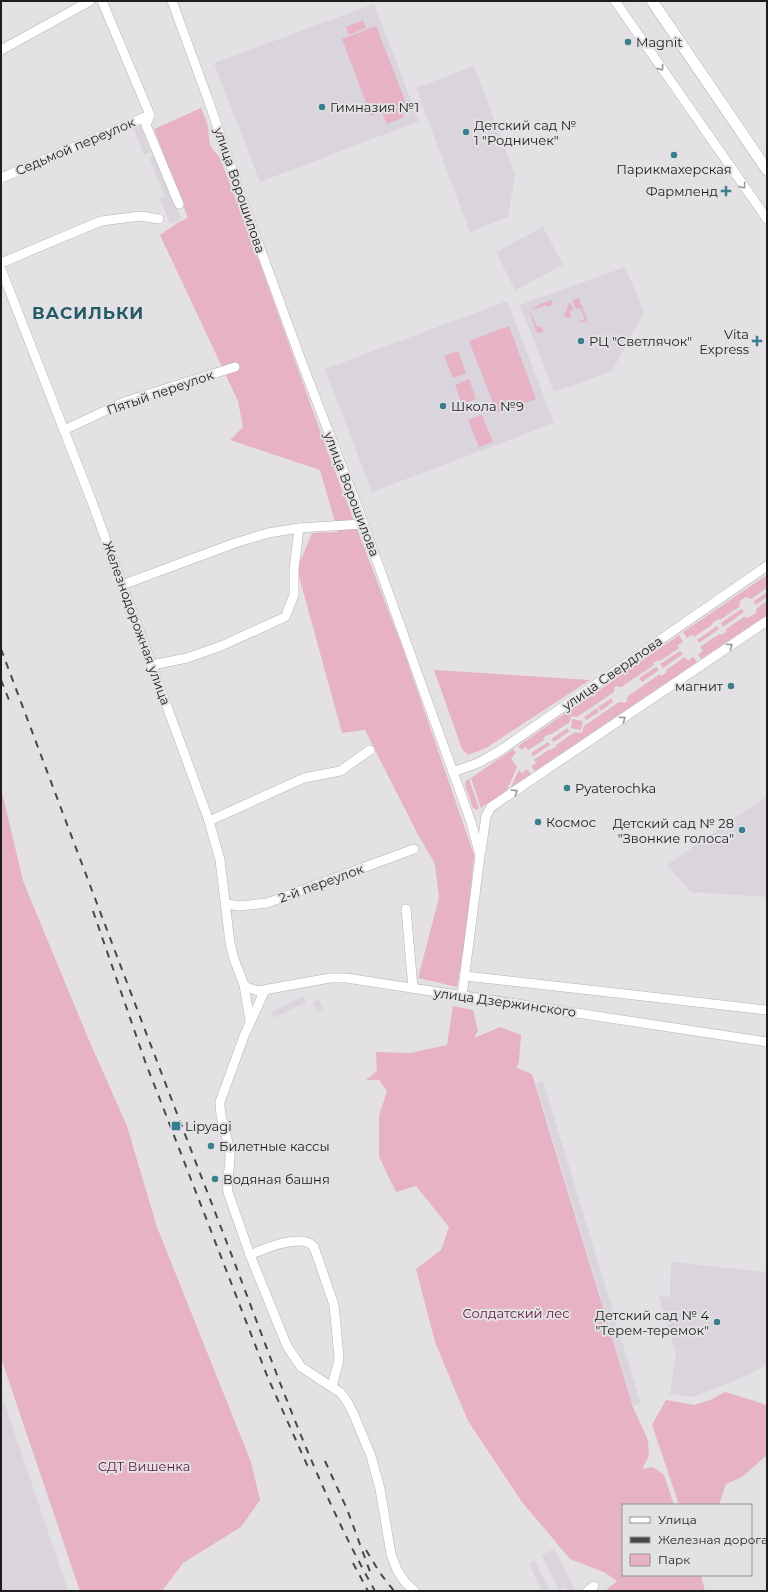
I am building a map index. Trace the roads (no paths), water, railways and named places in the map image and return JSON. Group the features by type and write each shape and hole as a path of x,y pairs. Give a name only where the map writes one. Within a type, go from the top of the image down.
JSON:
{"main road":[{"path":"652,1 767,170"}],"street":[{"path":"1,50 90,1"},
{"path":"102,1 150,115 146,125 180,204"},
{"name":"улица Ворошилова","path":"172,1 299,356 363,524 471,822 480,856 462,996"},
{"path":"615,1 766,216"},
{"name":"Седьмой переулок","path":"1,178 150,115"},
{"path":"1,263 101,220 141,216 159,219"},
{"name":"Железнодорожная улица","path":"1,269 64,430 209,821 220,860 227,904 230,943 234,959 244,985 250,1021"},
{"name":"Пятый переулок","path":"64,430 124,402 235,367"},
{"path":"122,585 234,543 268,533 299,528 363,524"},
{"path":"152,665 186,658 220,646 285,617 294,595 294,569 299,528"},
{"name":"улица Свердлова","path":"453,772 473,765 498,752 767,566"},
{"path":"480,856 486,816 491,807 767,621"},
{"path":"209,821 304,778 340,771 370,750"},
{"name":"2-й переулок","path":"227,904 239,906 267,903 414,849"},
{"path":"406,909 413,988"},
{"name":"улица Дзержинского","path":"465,976 767,1010"},
{"name":"улица Дзержинского","path":"244,985 253,990 265,990 330,978 346,978 462,996 581,1012 714,1035 767,1042"},
{"path":"265,990 250,1021 222,1092 220,1107 230,1158 228,1192 250,1255 287,1346 301,1367 332,1386 341,1394 348,1403 354,1415 371,1456 378,1483 391,1554 397,1570 405,1582 414,1591"},
{"path":"250,1255 273,1246 299,1240 308,1242 314,1247 334,1305 339,1357 332,1386"}],"railway":[{"path":"1,649 138,1013 292,1414 331,1504 375,1591"},
{"path":"1,680 9,700"},
{"path":"93,911 146,1064 268,1378 308,1467"},
{"path":"325,1461 347,1509 372,1577"},
{"path":"366,1550 380,1573 394,1591"},
{"path":"353,1563 368,1591"}],"place":[{"name":"Magnit","path":"628,42"},
{"name":"Гимназия №1","path":"322,107"},
{"name":"Детский сад № 1 \"Родничек\"","path":"466,132"},
{"name":"Парикмахерская","path":"674,155"},
{"name":"Фармленд","path":"726,191"},
{"name":"РЦ \"Светлячок\"","path":"581,341"},
{"name":"Vita Express","path":"757,341"},
{"name":"Школа №9","path":"443,406"},
{"name":"магнит","path":"731,686"},
{"name":"Pyaterochka","path":"567,788"},
{"name":"Космос","path":"538,822"},
{"name":"Детский сад № 28 \"Звонкие голоса\"","path":"742,830"},
{"name":"Lipyagi","path":"176,1126"},
{"name":"Билетные кассы","path":"211,1146"},
{"name":"Водяная башня","path":"215,1179"},
{"name":"Детский сад № 4 \"Терем-теремок\"","path":"717,1322"}],"district":[{"name":"ВАСИЛЬКИ","path":"88,313"}],"park label":[{"name":"Солдатский лес","path":"516,1313"},
{"name":"СДТ Вишенка","path":"144,1466"}]}
